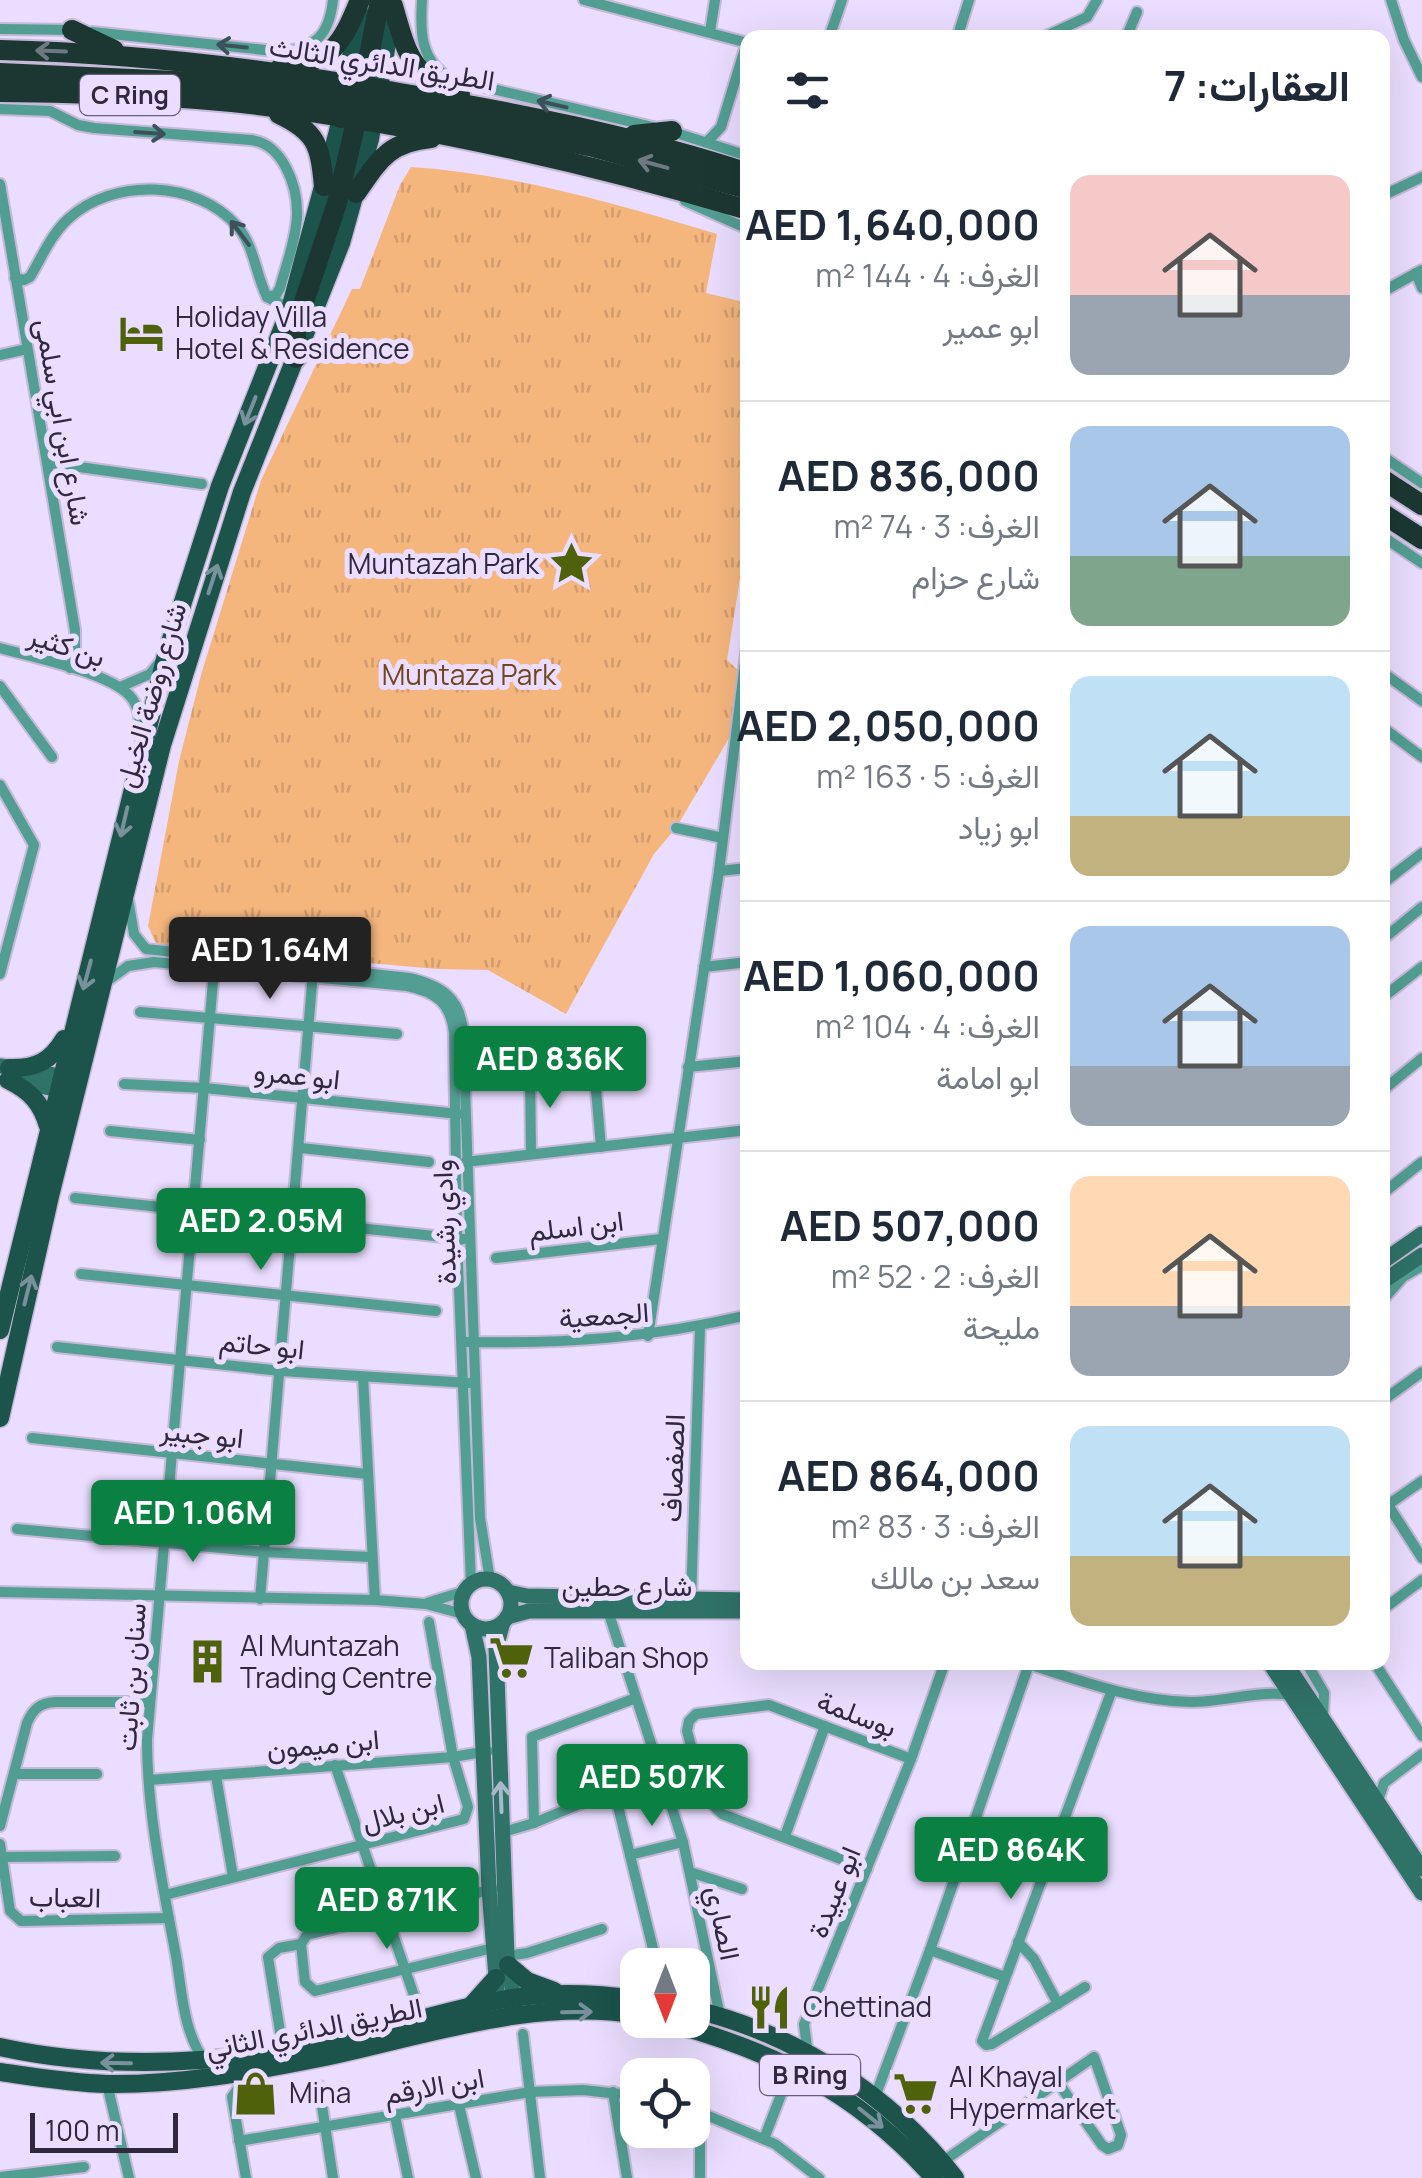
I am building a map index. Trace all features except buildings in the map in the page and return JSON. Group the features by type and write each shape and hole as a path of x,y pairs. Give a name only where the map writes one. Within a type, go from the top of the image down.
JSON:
{"highway":[{"path":"252,70 310,62 329,54 344,36 361,0"},
{"path":"296,358 296,326 337,203 389,2"},
{"path":"389,2 408,54 419,72 439,86 494,108"},
{"path":"72,30 130,57"},
{"name":"الطريق الدائري الثالث","path":"0,50 130,57 252,70 456,137 740,208"},
{"path":"0,73 198,82 360,103 593,148 740,186"},
{"name":"الطريق الدائري الثالث","path":"6,108 53,93 259,105 360,103 494,108 621,136 740,171"},
{"path":"259,105 296,123 313,137 320,152 324,186"},
{"path":"621,136 672,132"},
{"path":"356,193 395,146 423,138 456,137"},
{"path":"1390,483 1422,505"},
{"path":"1390,498 1422,515"},
{"path":"1390,517 1422,539"}],"main road":[{"name":"شارع روضة الخيل","path":"0,1418 162,746 187,658 251,466 320,303 356,193 361,0"},
{"name":"شارع روضة الخيل","path":"0,1329 166,654 220,486 290,308 324,186 360,103"},
{"path":"4,1073 46,1062 74,1020"},
{"path":"4,1073 37,1100 48,1128"},
{"path":"470,2007 497,1959 527,1981 564,1994"},
{"name":"الطريق الدائري الثاني","path":"0,2050 91,2062 179,2062 201,2070 252,2070 511,2014 564,1994 620,1998"},
{"name":"الطريق الدائري الثاني","path":"5,2076 108,2084 201,2070 470,2007 511,2014 620,2014"},
{"name":"B Ring","path":"710,2014 777,2038 875,2098 924,2139 930,2170"},
{"name":"B Ring","path":"710,2033 783,2062 847,2099 930,2170 955,2178"}],"street":[{"name":"الطريق الدائري الثالث","path":"0,29 72,30 284,52 308,48 319,38 328,25 333,0"},
{"name":"الطريق الدائري الثالث","path":"422,0 424,51 441,73 461,83 672,132 740,153"},
{"path":"584,0 740,41"},
{"path":"710,32 715,0"},
{"path":"832,30 842,0"},
{"path":"959,30 970,0"},
{"path":"1063,30 1087,17 1097,0"},
{"path":"1391,0 1422,78"},
{"path":"1129,30 1137,12"},
{"path":"708,142 721,126 740,65"},
{"path":"6,108 57,113 83,127 250,140 268,145 282,158 297,215 280,288 276,295 267,297"},
{"path":"721,126 726,148"},
{"path":"1390,192 1422,177"},
{"name":"الطريق الدائري الثالث","path":"638,180 740,225"},
{"name":"شارع ابن ابي سلمى","path":"0,184 2,216 50,463 76,630 76,650 70,668"},
{"path":"15,278 30,277 52,237 83,208 123,193 162,190 202,201 237,226 253,253 267,297 290,308"},
{"path":"1390,288 1419,272 1422,288"},
{"path":"0,355 27,349"},
{"path":"1390,461 1422,482"},
{"path":"50,463 202,484"},
{"path":"1390,541 1422,563"},
{"name":"بن كثير","path":"0,648 120,687 138,708 142,743"},
{"name":"بن كثير","path":"120,687 150,674 166,654"},
{"path":"1390,678 1422,702"},
{"path":"0,686 52,757"},
{"path":"648,1336 740,709"},
{"path":"1390,733 1418,754 1422,740"},
{"path":"735,754 740,754"},
{"path":"0,785 34,845 0,974"},
{"path":"676,828 723,838"},
{"path":"1390,878 1422,853"},
{"path":"719,871 740,869"},
{"name":"وادي رشيدة","path":"128,894 134,934 146,949 215,964"},
{"path":"1390,933 1422,906"},
{"name":"وادي رشيدة","path":"105,983 135,963 215,964 407,986 435,994 449,1010 460,1071 468,1383 468,1588"},
{"path":"704,967 740,963"},
{"name":"سنان بن ثابت","path":"201,2070 190,2035 169,1918 149,1780 150,1702 162,1543 189,1286 215,964"},
{"path":"1390,992 1422,967"},
{"path":"260,1598 313,973"},
{"path":"140,1012 397,1034"},
{"path":"1390,1084 1422,1058"},
{"path":"688,1068 740,1062"},
{"path":"530,1068 531,1154"},
{"path":"460,1071 596,1069 601,1147"},
{"path":"4,1073 79,1086"},
{"name":"ابو عمرو","path":"124,1084 204,1088 460,1114"},
{"path":"110,1131 200,1140"},
{"path":"462,1162 740,1131"},
{"path":"301,1148 429,1162"},
{"path":"1390,1188 1422,1162"},
{"path":"75,1198 463,1239"},
{"path":"1390,1256 1422,1234"},
{"name":"ابن اسلم","path":"496,1258 662,1240"},
{"path":"1390,1277 1422,1255"},
{"path":"1390,1292 1403,1277 1422,1266"},
{"path":"81,1274 436,1310"},
{"name":"الجمعية","path":"467,1342 610,1340 740,1317"},
{"name":"الصفصاف","path":"691,1605 700,1327"},
{"name":"ابو حاتم","path":"57,1347 280,1371 468,1383"},
{"path":"1390,1395 1422,1372"},
{"path":"363,1377 374,1600"},
{"name":"وادي رشيدة","path":"468,1383 481,1536 490,1580"},
{"name":"ابو جبير","path":"32,1438 367,1474"},
{"path":"1390,1503 1422,1480"},
{"path":"1390,1514 1422,1558"},
{"path":"18,1529 371,1558"},
{"path":"426,1604 490,1580 508,1592 511,1602 496,1648 492,1750 497,1959 530,2092 540,2178"},
{"path":"1390,1604 1422,1580"},
{"path":"468,1588 461,1604 479,1656 492,1750"},
{"path":"0,1592 374,1600 426,1604 491,1628 505,1620"},
{"name":"شارع حطين","path":"508,1592 606,1604 740,1610"},
{"name":"شارع حطين","path":"691,1605 740,1601"},
{"name":"شارع حطين","path":"505,1620 528,1611 606,1604"},
{"name":"الصاري","path":"606,1604 683,1842 720,2016"},
{"path":"428,1622 453,1757"},
{"name":"ابو عبيدة","path":"808,2055 804,2024 942,1670"},
{"path":"875,2098 930,1950 1024,1670"},
{"path":"1048,1670 1158,1700 1235,1699 1266,1692 1292,1695"},
{"path":"1266,1692 1275,1670"},
{"path":"1279,1670 1422,1893"},
{"path":"1280,1670 1323,1720 1422,1869"},
{"path":"1311,1670 1324,1693 1323,1720"},
{"path":"1379,1670 1422,1736"},
{"path":"1086,1987 986,2045 982,2035 1112,1690"},
{"path":"534,1824 532,1737 636,1698"},
{"path":"0,1826 27,1723 40,1705 150,1702"},
{"name":"بوسلمة","path":"867,1869 722,1814 712,1806 687,1731 689,1720 708,1710 769,1705 911,1758"},
{"path":"785,1836 825,1726"},
{"name":"ابن ميمون","path":"149,1780 453,1757 492,1750"},
{"path":"1364,1780 1381,1776 1422,1752"},
{"path":"1378,1802 1384,1782 1422,1752"},
{"name":"ابن بلال","path":"165,1895 458,1822 467,1815 468,1808 453,1757"},
{"path":"335,1765 420,2013"},
{"path":"494,1834 534,1824 661,1770"},
{"path":"15,1774 97,1774"},
{"path":"216,1776 234,1877"},
{"path":"614,1790 653,1948"},
{"path":"630,1855 683,1842"},
{"name":"العباب","path":"115,1856 1,1850 10,1911 21,1921 169,1918"},
{"path":"690,1872 742,1889"},
{"path":"283,2050 268,1957 279,1948 386,1914 496,1888"},
{"path":"301,1944 305,1982 314,1992 406,1968 526,1953 602,1929"},
{"path":"1018,1942 1034,1959 1058,2004"},
{"path":"930,1950 1005,1977"},
{"path":"777,2038 804,2024"},
{"path":"179,2062 190,2035"},
{"path":"930,2170 1057,2081 1092,2058 1096,2058 1121,2135 1118,2145 1102,2146 1057,2081"},
{"path":"764,2138 784,2087 783,2062"},
{"path":"201,2070 232,2097 246,2178"},
{"path":"232,2097 252,2070"},
{"path":"108,2084 128,2178"},
{"path":"320,2086 333,2178"},
{"name":"ابن الارقم","path":"239,2141 530,2092 620,2093"},
{"path":"613,2092 627,2178"},
{"path":"459,2105 476,2178"},
{"path":"710,2115 764,2138 819,2178"},
{"path":"395,2116 408,2178"},
{"path":"700,2148 700,2178"},
{"path":"0,2177 84,2167"}],"green space":[{"name":"Muntaza Park","path":"411,167 489,176 603,201 717,234 706,293 740,301 740,579 727,660 739,671 732,733 676,828 654,854 566,1014 488,970 175,946 171,949 155,942 148,926 179,761 261,480 352,289 360,289 400,185"}],"place":[{"name":"Holiday Villa Hotel & Residence","path":"142,333"},
{"name":"Muntazah Park","path":"572,564"},
{"name":"Taliban Shop","path":"511,1658"},
{"name":"Al Muntazah Trading Centre","path":"207,1662"},
{"name":"Chettinad","path":"770,2007"},
{"name":"Mina","path":"256,2093"},
{"name":"Al Khayal Hypermarket","path":"916,2093"}]}
